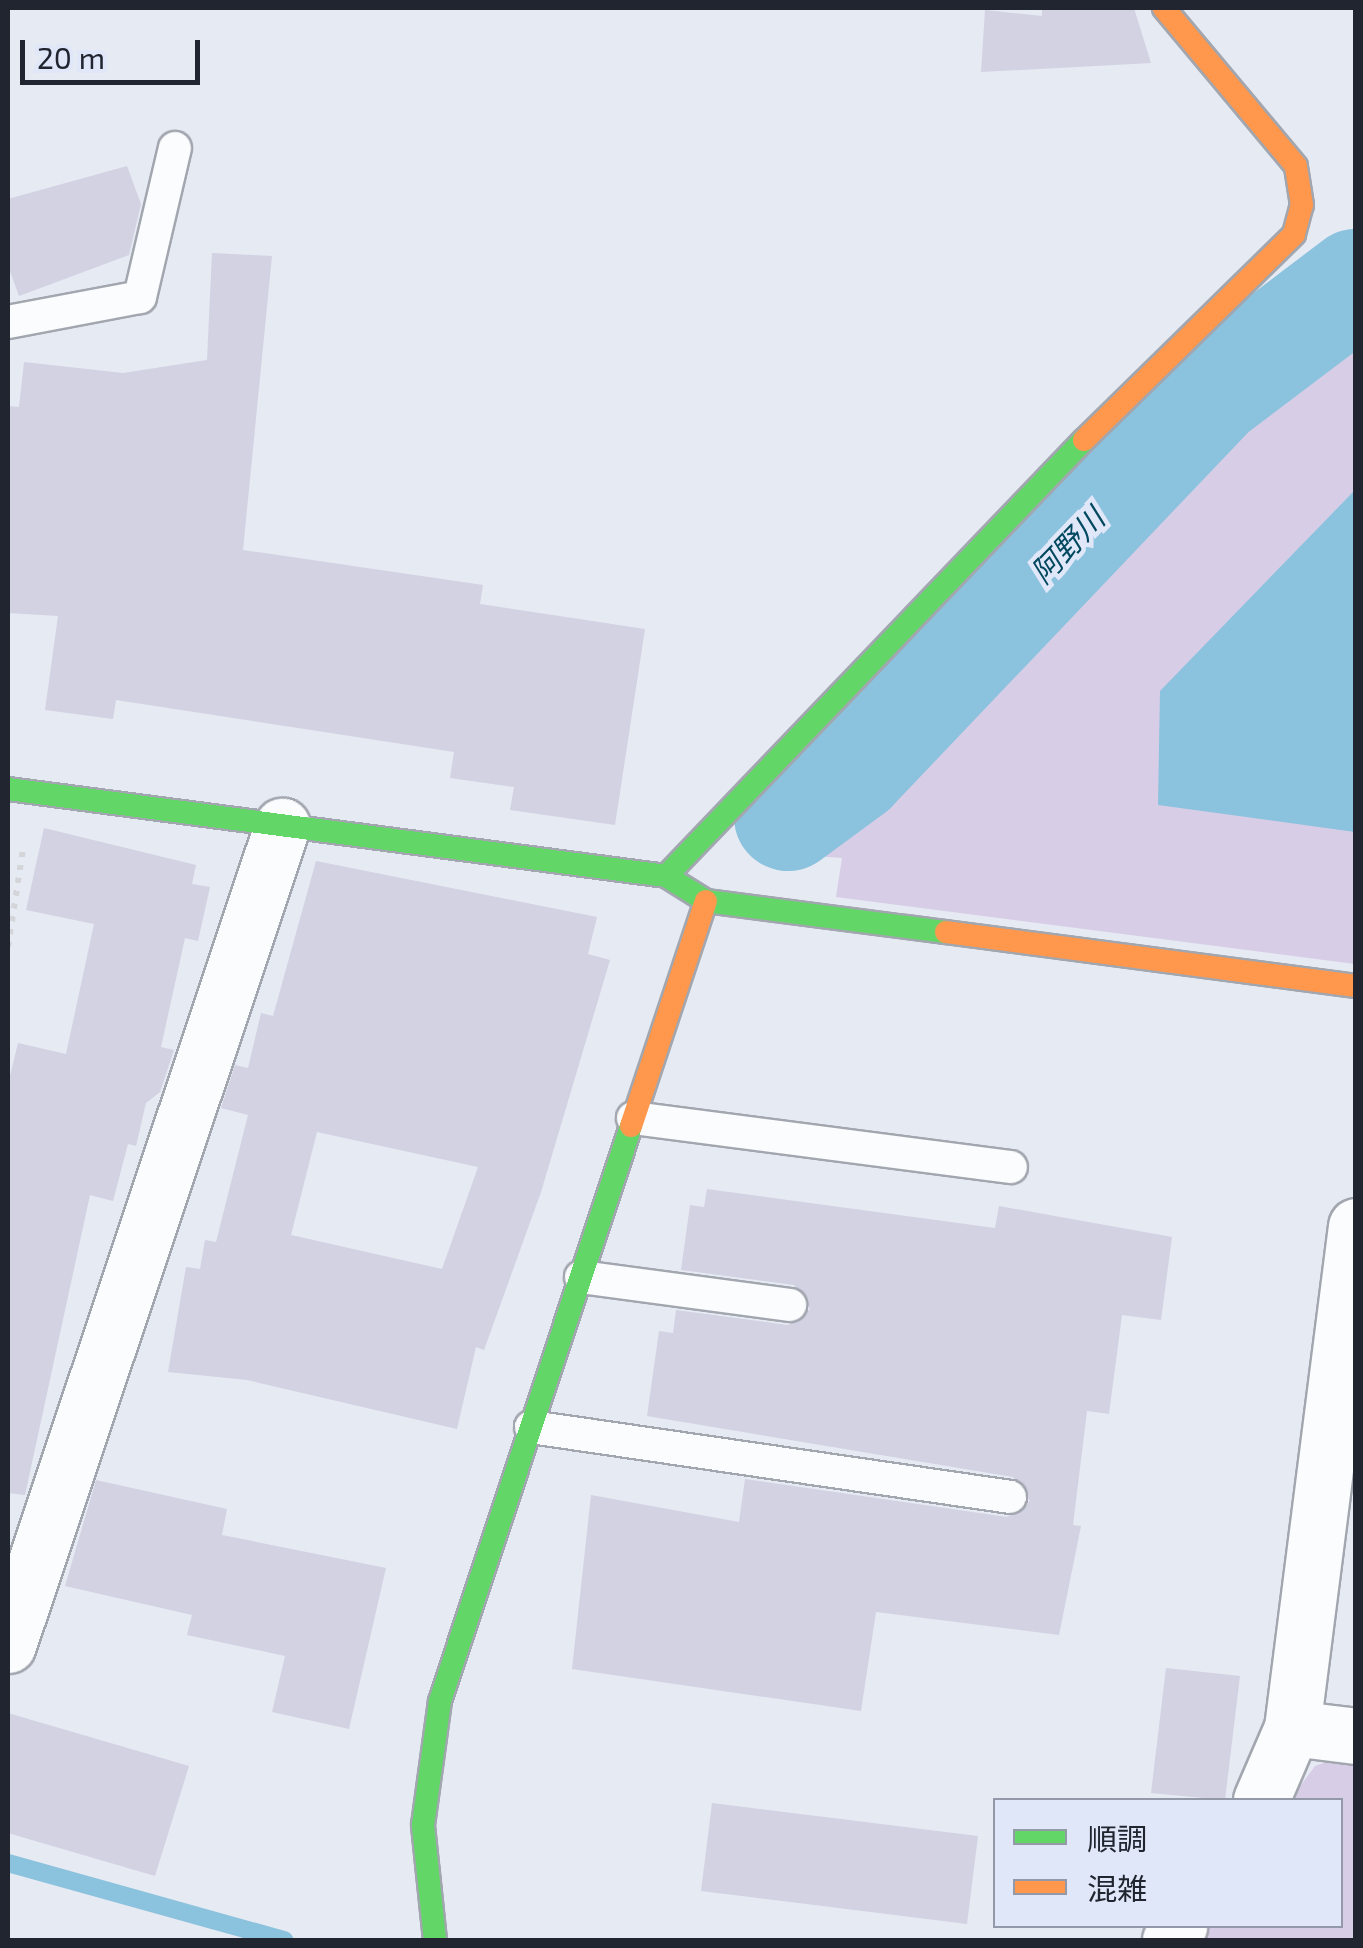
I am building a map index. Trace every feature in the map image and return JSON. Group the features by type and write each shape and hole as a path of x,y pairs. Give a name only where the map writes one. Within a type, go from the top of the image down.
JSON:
{"street":[{"path":"666,876 1228,289 1294,234 1302,205 1296,166 1173,8"},
{"path":"8,789 666,876 706,901 1356,986"},
{"path":"8,1645 282,826"},
{"path":"435,1940 426,1764 531,1427 706,901"},
{"path":"1262,1798 1292,1728 1346,1381 1356,1226"},
{"path":"1292,1728 1356,1736"}],"lane":[{"path":"8,322 140,297 175,148"},
{"path":"633,1118 1011,1166"},
{"path":"581,1277 790,1305"},
{"path":"531,1427 1010,1498"}],"path":[{"path":"8,946 32,792"}],"shaded area":[{"path":"1355,318 1355,964 836,897 842,858 814,856 1251,389"},
{"path":"1355,1752 1355,1940 1190,1940 1199,1928 1343,1928 1343,1798 1291,1798 1315,1766"}],"water":[{"path":"1355,490 1355,832 1158,805 1160,691"}],"building":[{"path":"1042,8 1134,8 1151,63 981,72 985,10 1042,16"},
{"path":"127,166 141,204 129,255 19,296 8,266 8,199"},
{"path":"212,253 272,256 243,550 483,585 480,604 645,629 615,825 510,810 514,787 450,778 454,752 116,700 113,719 45,710 58,616 8,613 8,406 19,407 24,362 123,373 207,360"},
{"path":"44,828 196,865 192,884 210,887 198,941 185,938 161,1047 174,1050 160,1092 146,1103 136,1146 128,1144 113,1201 90,1195 25,1495 8,1493 8,1084 18,1043 66,1054 94,924 26,910"},
{"path":"316,861 597,917 588,954 610,960 541,1192 484,1350 476,1347 457,1429 247,1380 168,1372 186,1267 200,1269 205,1240 216,1242 248,1115 221,1108 235,1065 248,1068 261,1013 273,1016","holes":["317,1132 478,1167 442,1269 291,1235"]},
{"path":"707,1189 995,1228 999,1206 1172,1237 1161,1320 1122,1315 1109,1414 1087,1411 1073,1525 1081,1526 1059,1635 876,1612 861,1711 572,1669 591,1495 739,1522 745,1479 1007,1517 1030,1501 1013,1477 647,1416 659,1331 673,1333 676,1310 788,1325 810,1309 794,1285 681,1270 690,1205 704,1207"},
{"path":"96,1480 227,1509 222,1535 386,1568 349,1729 272,1712 285,1656 187,1635 192,1615 65,1586"},
{"path":"1166,1668 1240,1676 1225,1798 1151,1793"},
{"path":"8,1713 189,1766 155,1876 8,1833"},
{"path":"712,1803 978,1836 967,1924 701,1891"}],"waterway":[{"name":"阿野川","path":"788,817 853,769 1212,392 1356,283"},
{"path":"8,1863 284,1940"}],"traffic: fast":[{"path":"666,876 1084,440"},
{"path":"8,789 666,876 706,901 946,932"},
{"path":"435,1940 423,1825 440,1701 631,1126"}],"traffic: slow":[{"path":"1084,440 1294,234 1302,205 1296,166 1164,8"},
{"path":"631,1126 706,901"},
{"path":"946,932 1356,986"}]}
